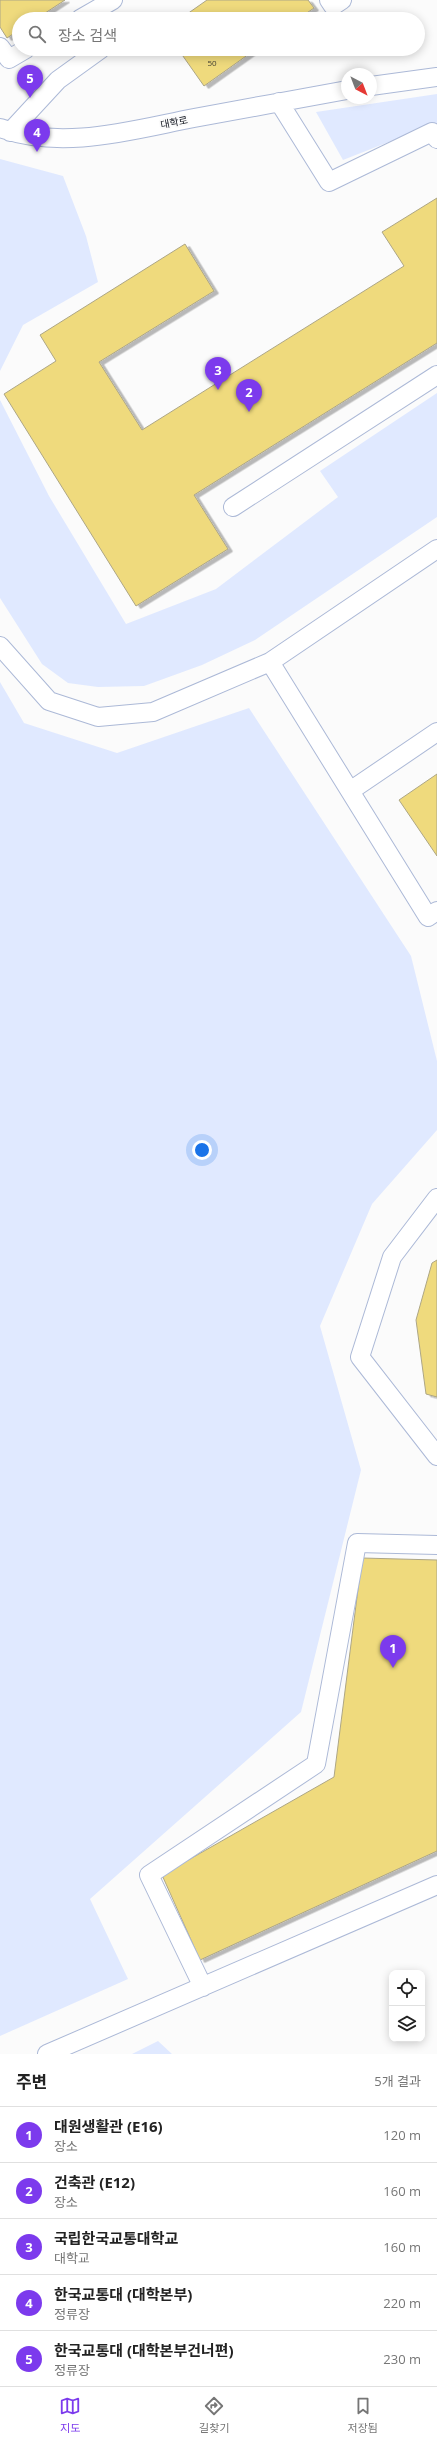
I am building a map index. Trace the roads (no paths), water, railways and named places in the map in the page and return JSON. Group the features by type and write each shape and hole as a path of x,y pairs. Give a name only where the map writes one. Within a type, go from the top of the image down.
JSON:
{"lane":[{"path":"92,12 113,0"},
{"path":"329,0 333,6 342,0"},
{"path":"0,47 9,59 14,56"},
{"path":"5,130 58,80 92,56"},
{"path":"377,85 437,77"},
{"name":"대학로","path":"5,130 65,140 129,130 341,91"},
{"path":"279,102 329,182 432,132 437,139"},
{"path":"233,507 437,375"},
{"path":"0,646 49,701 98,717 153,712 270,662 437,549"},
{"path":"270,662 428,917 437,911"},
{"path":"350,791 437,732"},
{"path":"437,1198 392,1257 360,1357 437,1456"},
{"path":"203,1987 179,1941 149,1875 316,1764 357,1542 437,1545"},
{"path":"47,2054 437,1885"}],"place":[{"name":"한국교통대 (대학본부건너편)","path":"30,98"},
{"name":"한국교통대 (대학본부)","path":"37,152"},
{"name":"국립한국교통대학교","path":"218,390"},
{"name":"건축관 (E12)","path":"249,412"},
{"name":"대원생활관 (E16)","path":"393,1668"}]}
